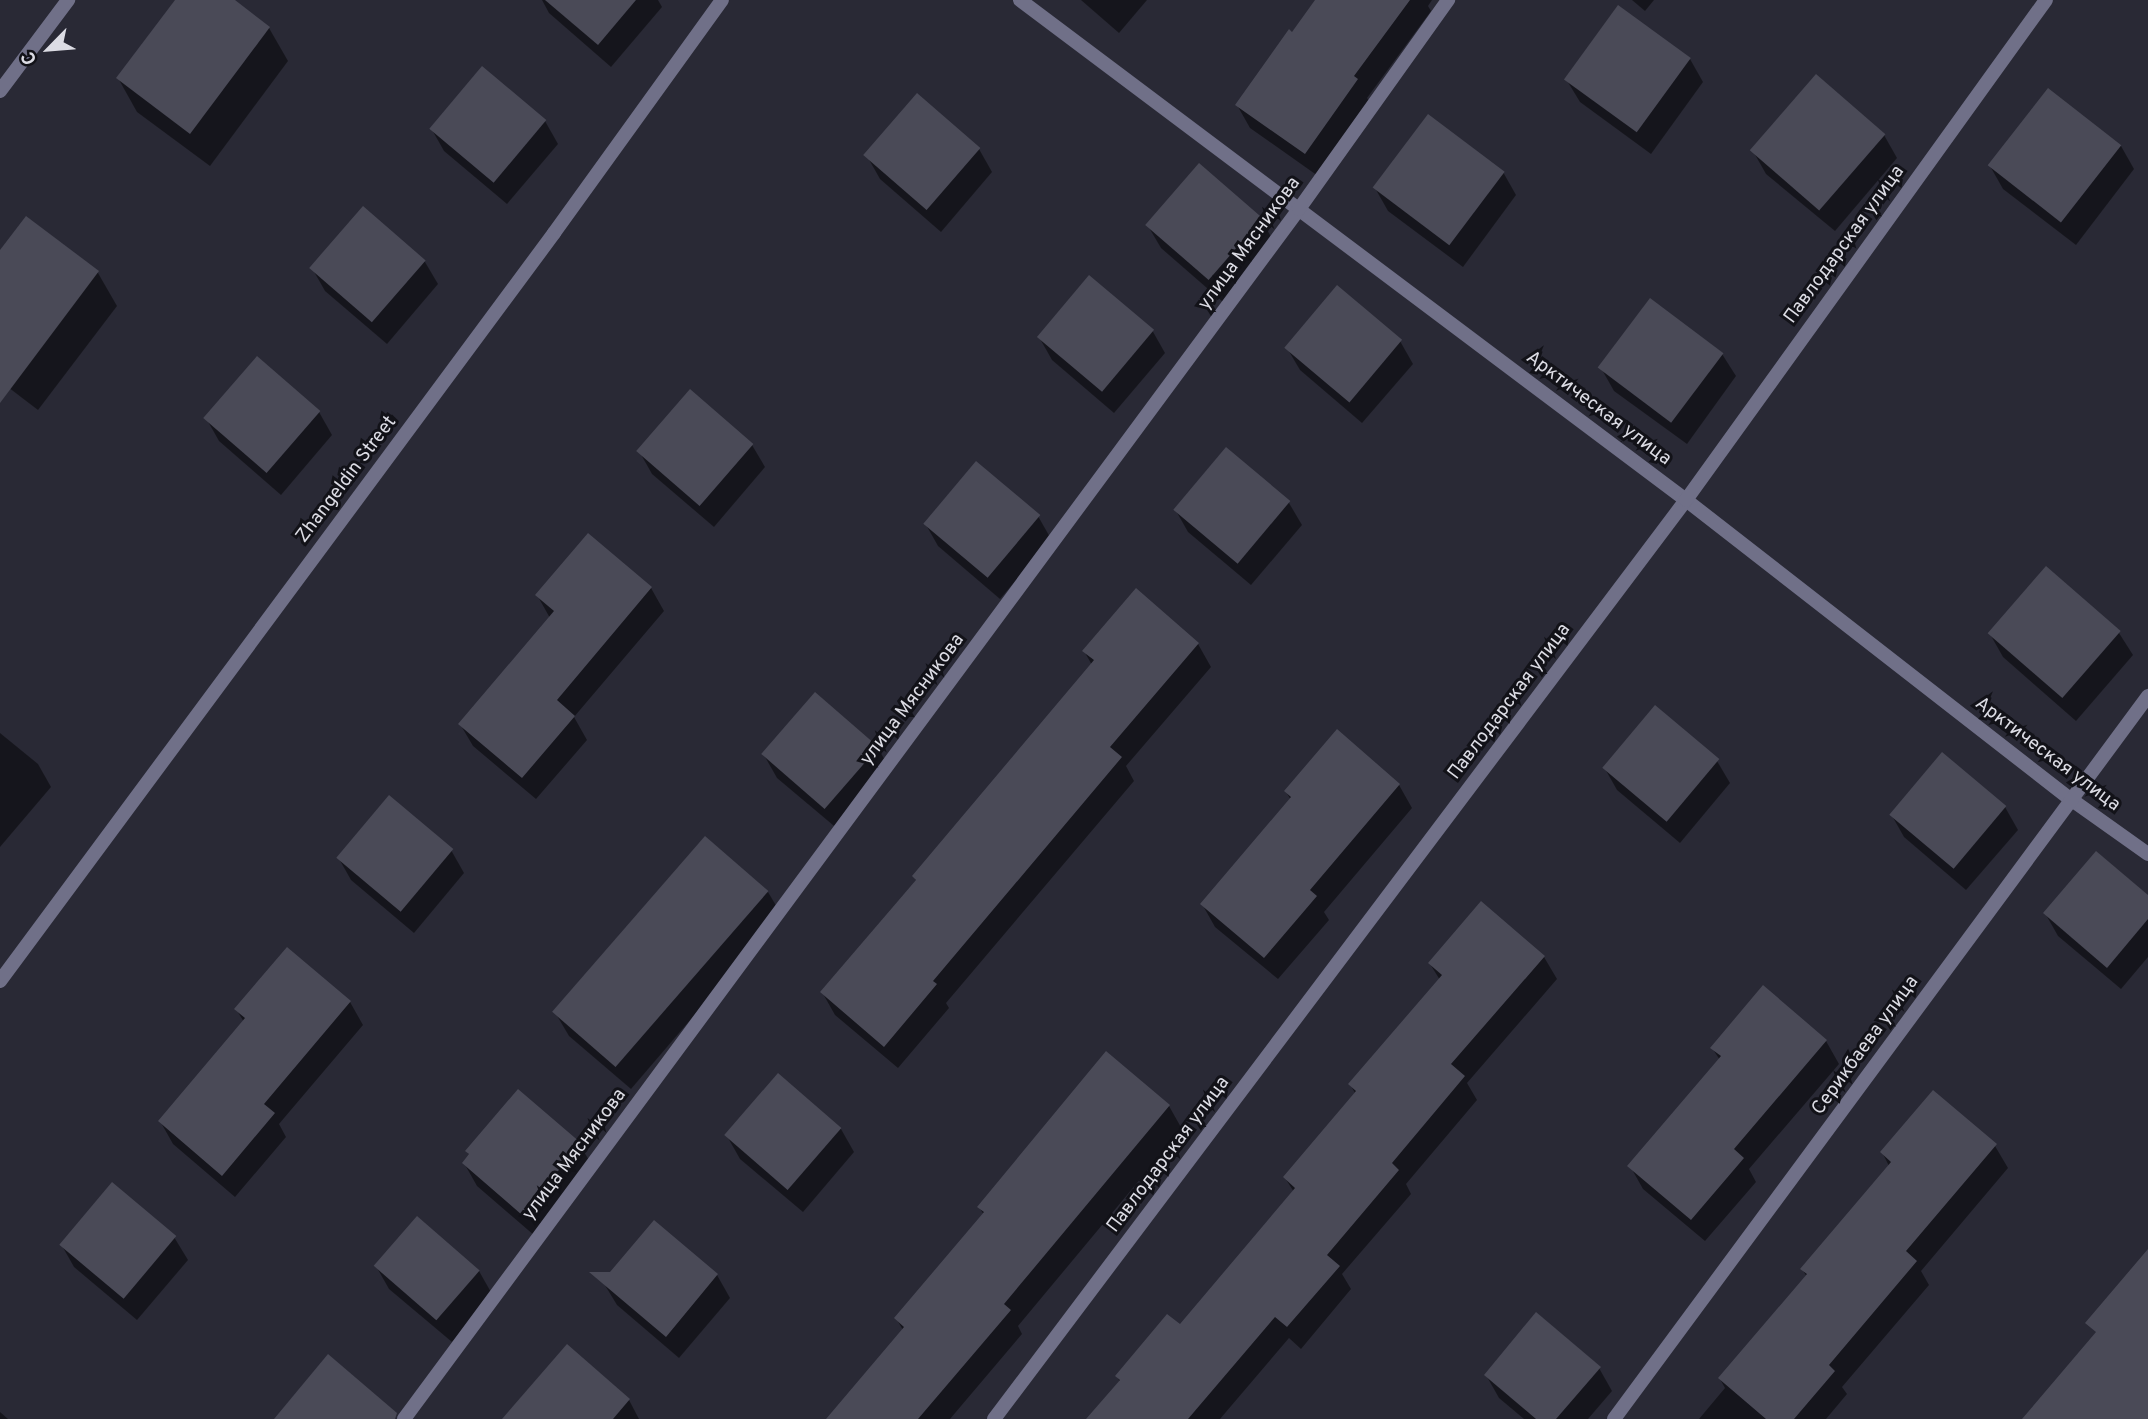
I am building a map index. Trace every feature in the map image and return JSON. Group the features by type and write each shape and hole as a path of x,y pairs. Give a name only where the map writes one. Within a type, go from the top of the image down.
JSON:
{"street":[{"path":"0,91 68,0"},
{"name":"Zhangeldin Street","path":"0,981 529,267 722,0"},
{"name":"Арктическая улица","path":"1020,0 1686,500 2072,800 2148,854"},
{"name":"улица Мясникова","path":"404,1419 1300,209 1448,0"},
{"name":"Павлодарская улица","path":"994,1419 1686,500 2046,0"},
{"name":"Серикбаева улица","path":"1614,1419 2148,696"}],"building":[{"path":"175,0 235,0 270,27 190,134 116,78"},
{"path":"545,0 636,0 598,45"},
{"path":"1315,0 1410,0 1354,76 1358,79 1305,154 1235,105 1289,29 1292,32"},
{"path":"1618,5 1691,58 1637,132 1564,79"},
{"path":"482,66 546,120 494,183 429,129"},
{"path":"1816,74 1885,134 1819,211 1750,150"},
{"path":"2048,88 2121,145 2061,222 1988,165"},
{"path":"917,93 980,148 927,210 863,155"},
{"path":"1428,114 1505,172 1449,245 1373,187"},
{"path":"1199,163 1262,218 1209,280 1145,225"},
{"path":"363,206 426,260 372,322 309,268"},
{"path":"26,216 99,271 0,403 0,250"},
{"path":"1089,275 1154,330 1102,392 1037,337"},
{"path":"1337,285 1402,340 1349,402 1284,348"},
{"path":"1650,298 1723,353 1671,423 1598,367"},
{"path":"257,356 320,411 267,473 203,418"},
{"path":"690,389 753,444 700,506 636,451"},
{"path":"1226,447 1290,501 1238,564 1173,510"},
{"path":"976,461 1040,515 988,578 923,524"},
{"path":"588,533 652,587 557,700 575,716 522,778 458,724 554,611 535,595"},
{"path":"2046,566 2121,631 2062,698 1988,633"},
{"path":"1136,588 1199,643 1110,747 1122,757 933,981 937,984 884,1047 820,992 916,880 912,876 1094,660 1082,651"},
{"path":"815,692 878,747 825,809 761,754"},
{"path":"1655,705 1719,759 1667,822 1602,768"},
{"path":"1337,729 1400,784 1310,890 1317,896 1264,958 1200,904 1291,797 1284,791"},
{"path":"1942,752 2006,806 1954,869 1889,815"},
{"path":"389,795 453,849 401,912 336,858"},
{"path":"705,836 768,891 616,1067 552,1012"},
{"path":"2096,851 2148,895 2148,919 2107,968 2043,913"},
{"path":"1481,901 1545,956 1451,1064 1465,1076 1392,1163 1399,1170 1327,1255 1340,1266 1287,1327 1275,1317 1188,1419 1086,1419 1120,1380 1115,1376 1167,1314 1180,1324 1295,1188 1283,1177 1356,1091 1348,1084 1442,975 1428,963"},
{"path":"287,947 351,1001 264,1104 275,1113 222,1176 158,1121 245,1018 234,1009"},
{"path":"1763,985 1827,1040 1734,1149 1744,1158 1691,1220 1627,1166 1721,1056 1710,1048"},
{"path":"1106,1051 1170,1105 1004,1304 1011,1310 918,1419 826,1419 904,1327 894,1318 984,1212 977,1207"},
{"path":"778,1073 841,1128 788,1190 724,1135"},
{"path":"518,1089 581,1143 522,1215 462,1163 469,1154 465,1151"},
{"path":"1933,1090 1997,1144 1906,1251 1917,1261 1829,1365 1835,1371 1794,1419 1766,1419 1718,1378 1807,1274 1800,1269 1891,1162 1880,1152"},
{"path":"112,1182 176,1236 124,1299 59,1245"},
{"path":"417,1216 480,1270 436,1320 374,1266"},
{"path":"654,1220 718,1274 666,1337 589,1272 610,1272"},
{"path":"2148,1249 2148,1419 2022,1419 2096,1332 2085,1323"},
{"path":"1536,1312 1601,1367 1556,1419 1536,1419 1484,1375"},
{"path":"567,1344 630,1399 613,1419 502,1419"},
{"path":"328,1354 397,1413 395,1419 274,1419"}]}
